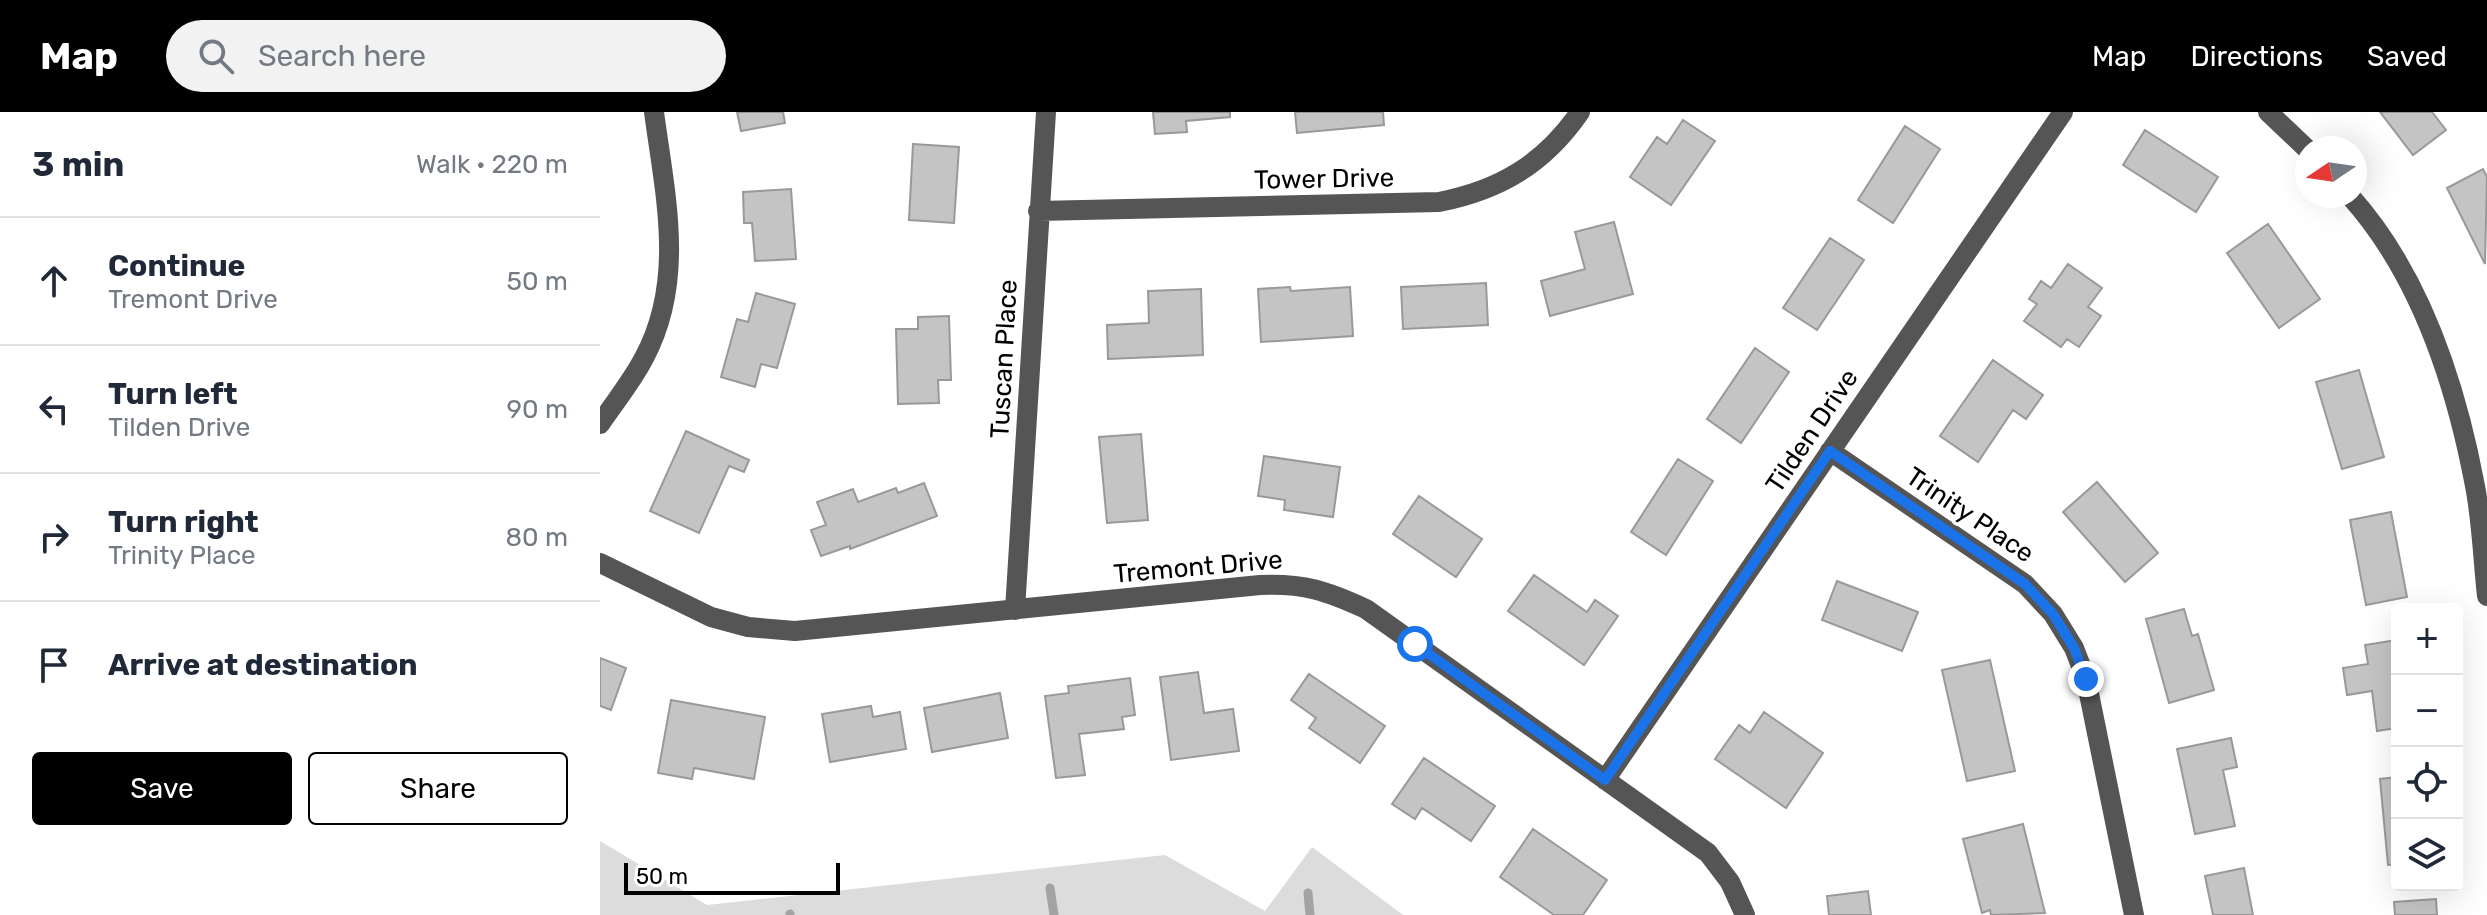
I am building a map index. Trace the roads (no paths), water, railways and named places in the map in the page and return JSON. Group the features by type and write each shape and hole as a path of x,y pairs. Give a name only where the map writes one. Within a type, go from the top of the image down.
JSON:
{"street":[{"path":"600,424 644,358 658,328 667,290 671,250 654,112"},
{"name":"Tuscan Place","path":"1015,610 1046,112"},
{"name":"Tower Drive","path":"1038,211 1439,202 1471,195 1508,181 1540,158 1580,112"},
{"name":"Tilden Drive","path":"1605,780 2063,112"},
{"path":"2268,112 2295,138"},
{"path":"2359,208 2399,264 2432,336 2453,396 2476,488 2487,596"},
{"name":"Trinity Place","path":"1830,451 2025,584 2053,614 2074,648 2086,679 2134,915"},
{"name":"Tremont Drive","path":"600,563 690,608 748,627 795,631 1260,585 1291,583 1330,593 1366,609 1708,853 1730,882 1745,915"}],"waterway":[{"path":"1050,888 1054,915"},
{"path":"1308,893 1310,915"}]}
